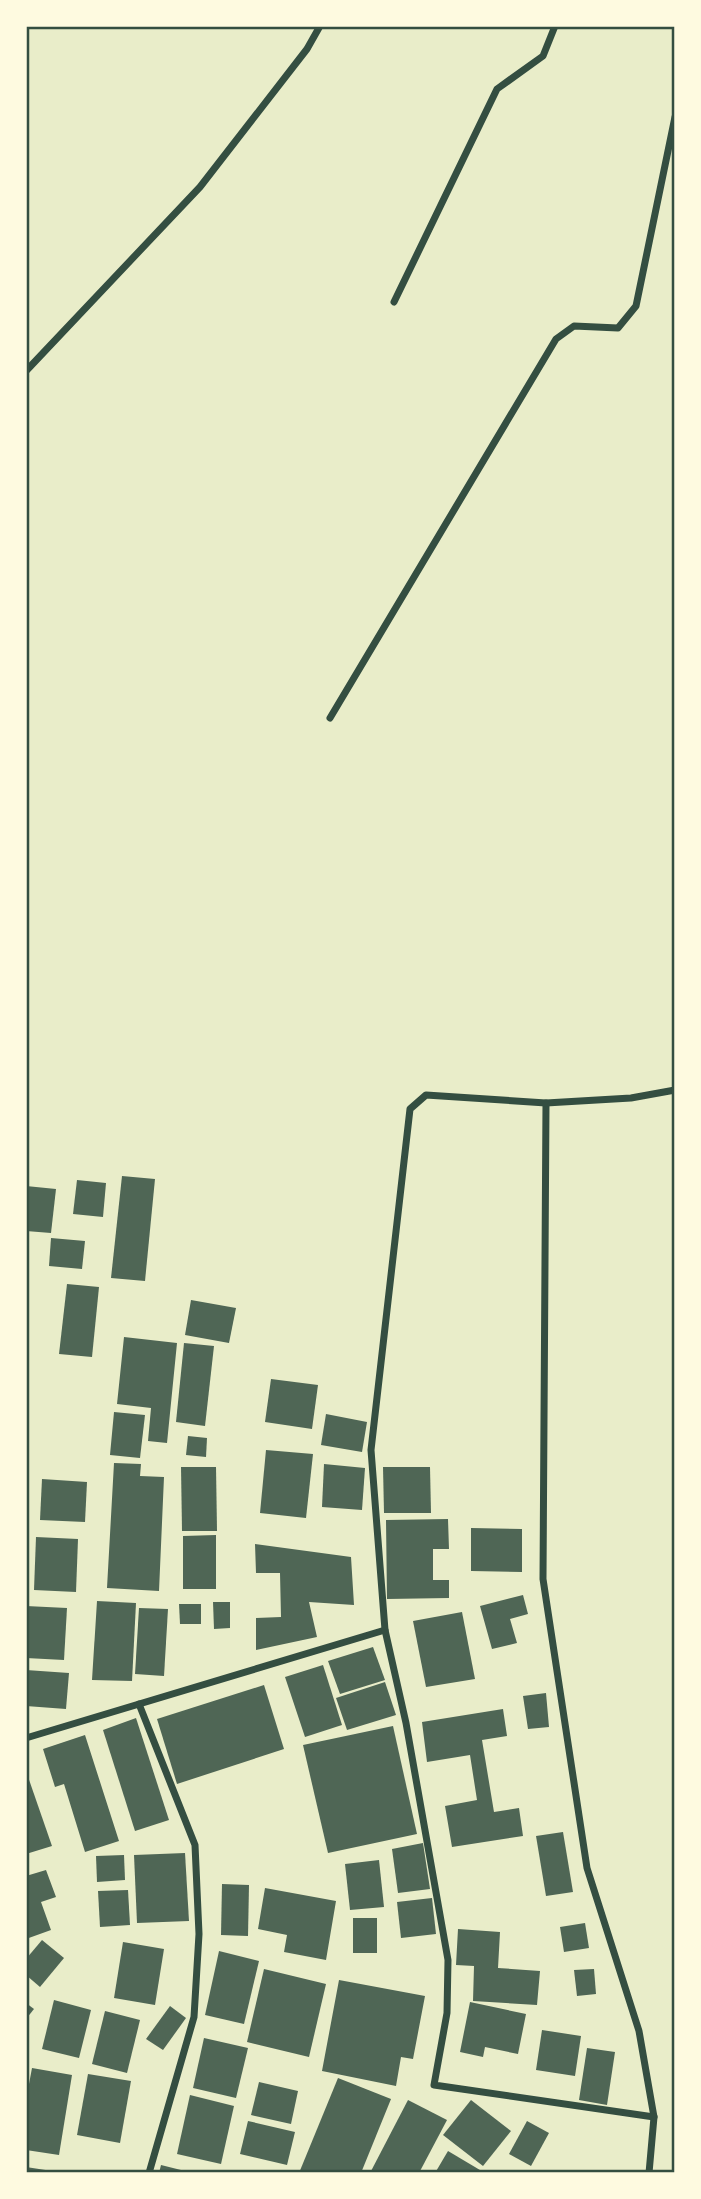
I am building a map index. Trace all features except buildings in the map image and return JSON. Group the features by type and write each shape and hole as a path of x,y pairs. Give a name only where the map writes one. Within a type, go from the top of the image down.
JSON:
{"street":[{"path":"26,371 200,187 307,49 320,26"},
{"path":"394,302 497,89 543,56 555,26"},
{"path":"330,718 556,339 564,330 574,326 618,328 636,306 675,117"},
{"path":"654,2116 434,2085 447,2013 448,1960 407,1723 385,1630 371,1450 411,1109 426,1095 546,1103 631,1098 675,1090"},
{"path":"546,1103 543,1579 587,1868 639,2031 654,2116 649,2173"},
{"path":"26,1738 385,1630"},
{"path":"139,1703 195,1845 199,1934 194,2017 149,2173"}]}
